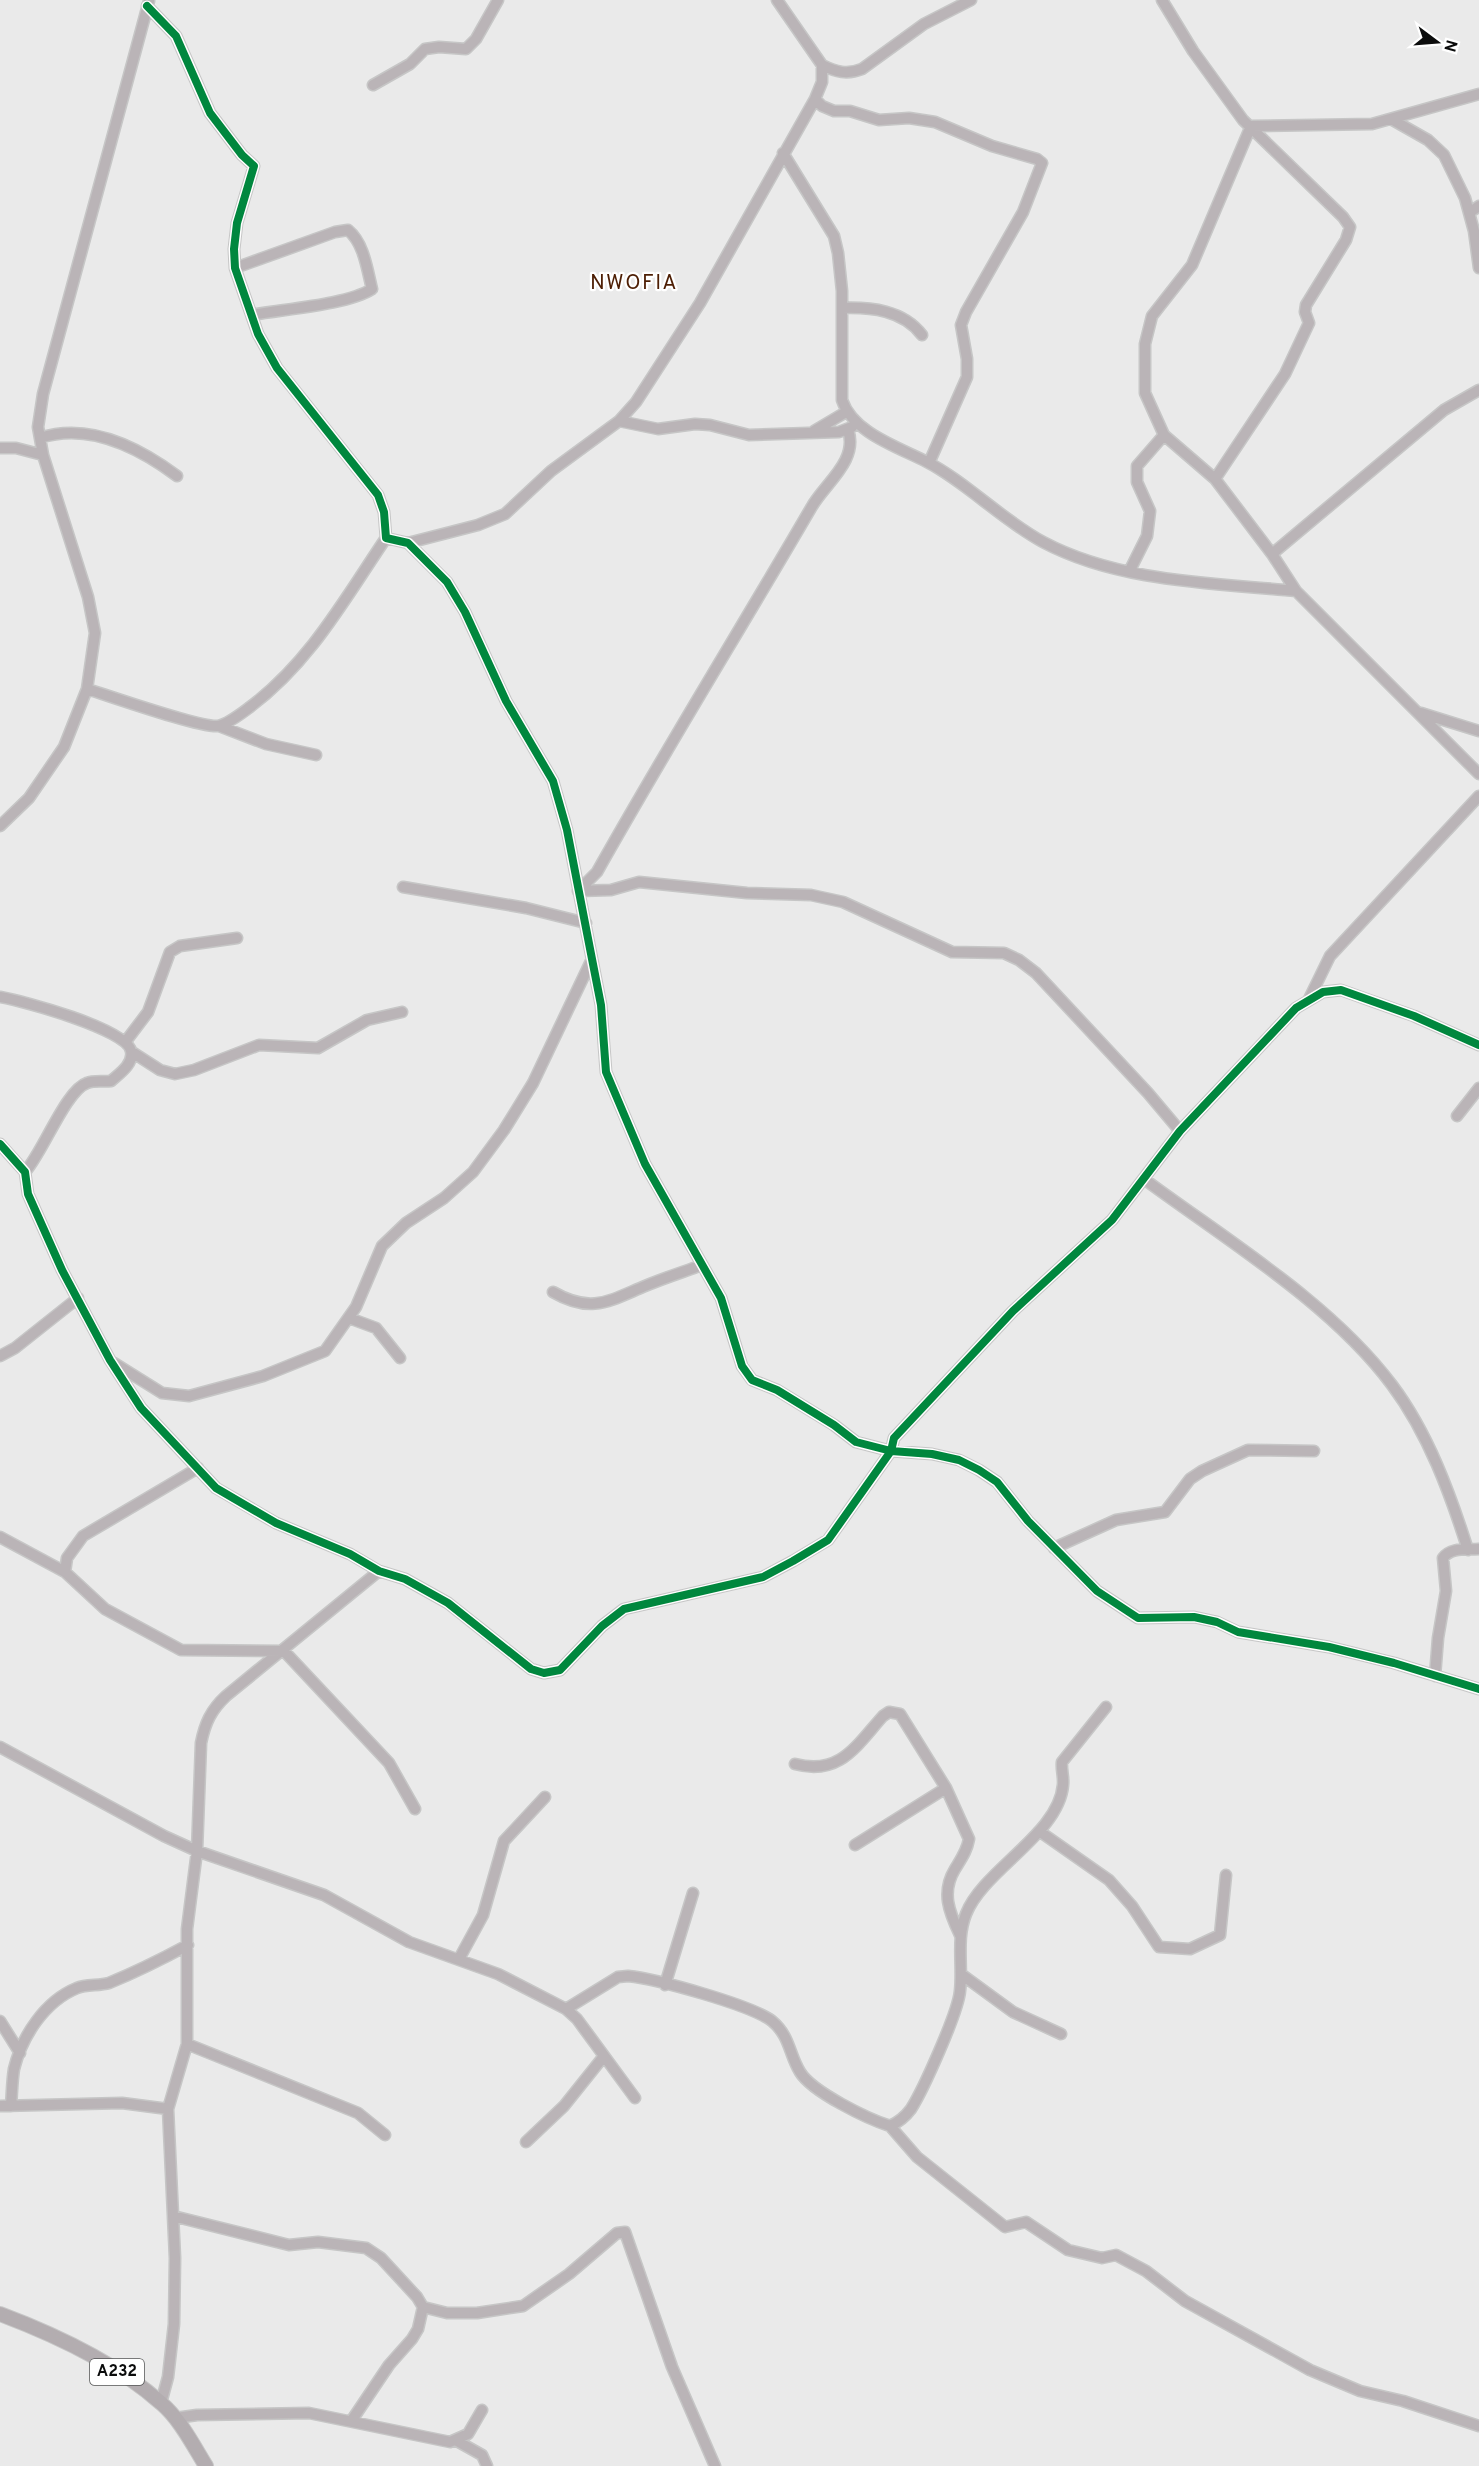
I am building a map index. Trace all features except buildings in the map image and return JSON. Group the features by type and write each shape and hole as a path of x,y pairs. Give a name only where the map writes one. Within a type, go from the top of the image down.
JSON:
{"main road":[{"name":"A232","path":"0,2314 94,2357 161,2403 176,2418 207,2466"}],"street":[{"path":"373,85 410,64 426,49 439,47 466,49 476,39 498,0"},
{"path":"777,0 822,65 838,72 852,73 924,24 971,0"},
{"path":"1161,0 1243,120 1350,227 1346,240 1306,304 1305,312 1309,323 1285,374 1215,479"},
{"path":"148,3 176,36 210,113 242,155 254,166 237,223 235,268 258,334 277,368 378,495 384,512 386,538 310,651 271,692 241,714 219,726"},
{"path":"0,826 28,798 64,747 87,689 95,633 88,597 43,455 38,427 43,394 148,3"},
{"path":"386,538 408,543 478,525 505,514 551,471 619,421 636,402 689,321 815,99 822,82 822,65"},
{"path":"1251,126 1371,124 1479,94"},
{"path":"815,99 822,106 834,111 850,111 879,120 909,118 935,122 992,146 1037,159 1042,163 1023,212 966,312 961,325 968,359 967,377 929,463"},
{"path":"1391,119 1428,140 1444,155 1469,213 1479,268"},
{"path":"1251,126 1192,265 1152,316 1145,344 1145,393 1164,435 1215,479 1272,554 1296,591 1479,774"},
{"path":"578,891 597,872 814,501 845,460 852,440 853,427 846,412 840,385 842,291 834,236 783,153"},
{"path":"1469,213 1479,206"},
{"path":"235,268 335,232 348,230 356,237 365,261 372,289 368,292 350,298 252,315"},
{"path":"842,308 862,307 900,316 915,326 922,336"},
{"path":"1272,554 1444,410 1479,390"},
{"path":"814,431 846,412"},
{"path":"619,421 658,429 695,424 710,425 749,435 814,431 823,434 853,427 929,463 1002,516 1041,541 1071,556 1162,576 1296,591"},
{"path":"40,438 66,433 95,435 135,449 177,476"},
{"path":"1130,570 1147,536 1150,511 1137,482 1137,466 1164,435"},
{"path":"0,448 16,448 43,455"},
{"path":"408,543 447,582 465,612 506,702 553,781 567,830 601,1005 606,1072 645,1164 721,1299 742,1366 752,1380 777,1390 834,1425 856,1442 891,1451 932,1454 959,1460 979,1470 997,1482 1028,1521 1097,1592 1138,1618 1194,1617 1217,1622 1238,1632 1329,1647 1479,1689"},
{"path":"87,689 193,721 219,726 266,744 316,755"},
{"path":"1418,712 1479,731"},
{"path":"1309,999 1329,956 1479,796"},
{"path":"578,891 611,890 639,882 747,893 811,896 843,902 952,952 1004,953 1019,960 1036,973 1180,1131"},
{"path":"403,887 526,908 586,923"},
{"path":"126,1041 148,1012 170,952 180,946 237,938"},
{"path":"110,1360 162,1394 189,1396 263,1376 325,1351 349,1318 382,1246 406,1222 444,1198 473,1172 504,1130 533,1083 592,959"},
{"path":"0,1144 25,1172 28,1194 110,1360 141,1408 216,1488 276,1523 350,1554 379,1571 405,1579 448,1603 531,1669 544,1672 560,1670 602,1626 624,1609 763,1577 828,1540 891,1451 894,1438 1013,1311 1112,1220 1180,1131 1296,1008 1309,999 1323,992 1341,990 1414,1016 1479,1045"},
{"path":"0,997 22,1000 78,1019 126,1041 132,1052 160,1070 175,1074 194,1070 259,1045 318,1048 367,1020 402,1012"},
{"path":"25,1172 37,1158 56,1121 79,1087 89,1082 111,1081 130,1062 132,1052"},
{"path":"1457,1116 1479,1089"},
{"path":"1144,1179 1314,1305 1374,1363 1393,1386 1437,1465 1473,1549 1447,1552 1443,1558 1446,1591 1438,1638 1435,1676"},
{"path":"553,1292 568,1301 593,1305 617,1300 644,1286 702,1265"},
{"path":"0,1356 15,1348 78,1298"},
{"path":"349,1318 376,1328 400,1358"},
{"path":"1054,1548 1116,1520 1165,1512 1191,1479 1202,1471 1248,1450 1269,1448 1314,1451"},
{"path":"65,1572 67,1558 83,1536 198,1468"},
{"path":"0,1538 65,1572 105,1609 181,1650 284,1651 388,1763 415,1809"},
{"path":"161,2403 168,2376 174,2324 173,2216 168,2109 188,2044 187,1929 197,1851 201,1743 204,1727 213,1707 379,1571"},
{"path":"890,2126 900,2122 911,2108 953,2016 960,1992 960,1935 966,1913 1000,1868 1018,1855 1039,1831 1057,1803 1063,1784 1062,1762 1106,1707"},
{"path":"795,1764 810,1768 826,1767 842,1761 883,1716 894,1712 904,1719 946,1788 969,1839 968,1848 947,1883 947,1905 960,1935"},
{"path":"0,1747 50,1776 197,1851 324,1895 409,1942 498,1974 567,2009 635,2098"},
{"path":"855,1845 946,1788"},
{"path":"459,1959 483,1915 504,1841 545,1797"},
{"path":"1039,1831 1109,1880 1132,1906 1159,1947 1190,1949 1220,1935 1226,1875"},
{"path":"665,1984 693,1893"},
{"path":"168,2109 122,2103 5,2106 20,2053 34,2025 55,2001 78,1987 105,1984 139,1970 188,1945"},
{"path":"961,1974 1013,2012 1061,2034"},
{"path":"567,2009 618,1977 643,1978 751,2008 771,2021 790,2044 801,2073 812,2085 890,2126 917,2157 1005,2226 1026,2222 1068,2250 1102,2258 1116,2255 1146,2271 1185,2301 1310,2370 1360,2391 1413,2404 1479,2426"},
{"path":"0,2021 20,2053"},
{"path":"188,2044 358,2113 385,2135"},
{"path":"526,2142 564,2106 604,2056"},
{"path":"173,2216 289,2245 318,2242 366,2248 381,2258 417,2297 423,2307 418,2329 389,2365 352,2420"},
{"path":"423,2307 447,2313 477,2313 523,2307 569,2274 617,2232 625,2232 672,2367 715,2466"},
{"path":"457,2441 475,2425 482,2410"},
{"path":"176,2418 197,2415 309,2413 352,2420 399,2433 457,2441 482,2455 487,2466"}],"cycle path":[{"path":"147,6 176,36 210,113 242,155 254,166 237,223 234,249 235,268 258,334 277,368 378,495 384,512 386,538 408,543 447,582 465,612 506,701 553,781 567,830 601,1005 606,1072 645,1164 721,1298 742,1366 752,1380 777,1390 834,1425 856,1442 891,1451 932,1454 959,1460 979,1470 997,1482 1028,1521 1097,1591 1138,1618 1194,1617 1217,1622 1238,1632 1329,1647 1394,1663 1479,1689"},
{"path":"0,1144 25,1172 28,1194 62,1270 110,1360 141,1408 216,1488 276,1523 350,1554 379,1571 405,1579 448,1603 531,1669 544,1673 560,1670 602,1626 624,1609 763,1577 828,1540 891,1451 894,1438 1013,1311 1112,1220 1180,1131 1296,1008 1323,992 1341,990 1414,1016 1479,1045"}],"district":[{"name":"NWOFIA","path":"634,283"}]}
